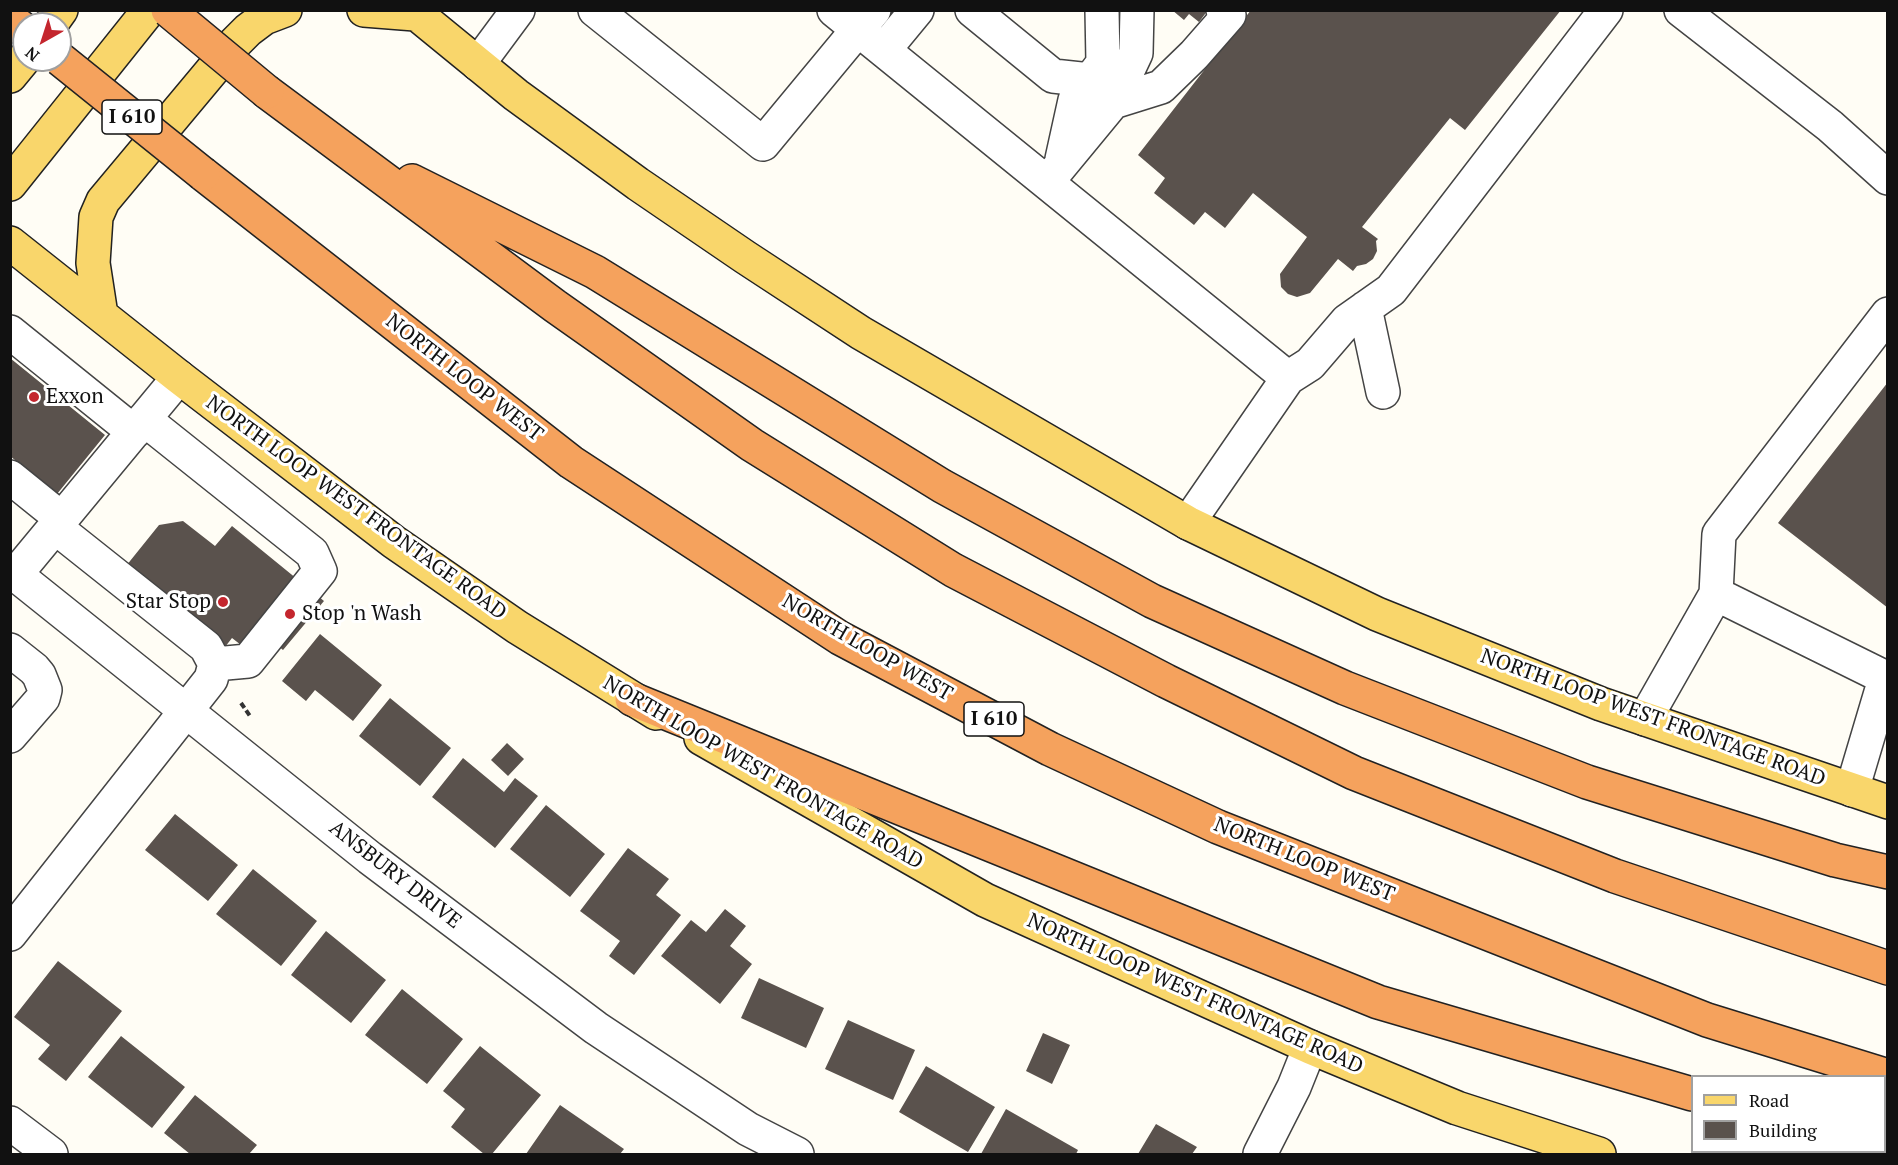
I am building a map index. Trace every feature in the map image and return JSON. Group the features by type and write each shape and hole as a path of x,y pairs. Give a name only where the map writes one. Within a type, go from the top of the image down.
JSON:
{"highway":[{"path":"168,10 267,92 555,306 752,445 953,570 1166,681 1354,773 1615,876 1887,968"},
{"name":"NORTH LOOP WEST","path":"72,69 571,462 840,638 1050,749 1218,827 1707,1020 1884,1075"},
{"path":"334,143 595,272 942,486 1152,601 1345,688 1587,782 1836,860 1887,872"},
{"path":"632,699 1378,1002 1691,1094"}],"main road":[{"path":"10,184 149,10"},
{"path":"101,315 93,263 96,217 103,201 235,43 264,18 285,10"},
{"path":"364,10 414,12"},
{"name":"NORTH LOOP WEST FRONTAGE ROAD","path":"414,12 516,95 638,184 745,257 861,333 1188,523 1377,614 1601,704 1887,802"},
{"name":"NORTH LOOP WEST FRONTAGE ROAD","path":"10,243 179,377 394,542 517,627 632,699 985,900 1310,1047 1457,1108 1599,1155"}],"street":[{"path":"478,64 518,10"},
{"path":"595,10 762,144 855,17 884,50 1053,174 1288,378"},
{"path":"884,50 917,10"},
{"path":"972,10 1053,76 1090,80"},
{"path":"1053,174 1076,100 1103,63 1102,10"},
{"path":"1053,174 1113,102 1136,53 1137,10"},
{"path":"1113,102 1161,87 1194,55 1229,15 1223,10"},
{"path":"1188,523 1288,378 1310,364 1347,321 1391,290 1606,10"},
{"path":"1681,10 1830,126 1887,178"},
{"path":"1365,308 1383,392"},
{"path":"1646,719 1716,594 1719,534 1887,314"},
{"path":"10,332 312,553 320,571 248,661 215,664"},
{"path":"13,572 58,523 179,377"},
{"path":"10,477 58,523 206,647 215,664 211,679 10,934"},
{"name":"ANSBURY DRIVE","path":"13,572 370,858 596,1028 748,1129 797,1155"},
{"path":"1716,594 1886,679 1852,790"},
{"path":"10,650 34,669 45,690 43,698 10,736"},
{"path":"1260,1155 1294,1087 1310,1047"},
{"path":"10,1123 51,1155"}],"path":[{"path":"241,703 250,717"}],"building":[{"path":"1172,10 1208,10 1199,22 1189,14 1184,20"},
{"path":"1251,10 1561,10 1465,130 1450,118 1362,227 1378,239 1376,241 1377,251 1373,259 1357,266 1353,271 1338,259 1310,293 1297,297 1288,294 1281,287 1280,274 1307,237 1253,193 1225,228 1205,212 1194,225 1154,193 1165,178 1138,155"},
{"name":"Exxon","path":"10,358 105,435 57,494 10,456"},
{"path":"1888,382 1888,608 1778,523"},
{"name":"Star Stop","path":"183,521 215,546 232,526 324,601 283,650 255,627 241,645 232,638 225,647 126,566 159,525"},
{"path":"320,634 382,685 353,721 315,690 306,701 282,681"},
{"path":"390,698 451,748 420,786 359,736"},
{"path":"507,743 524,759 508,776 491,760"},
{"path":"463,758 504,792 515,778 538,796 495,848 432,797"},
{"path":"546,805 605,854 570,897 510,849"},
{"path":"175,814 238,865 208,901 145,850"},
{"path":"628,848 669,879 656,895 681,915 634,975 609,956 620,941 580,911"},
{"path":"253,869 317,921 281,966 216,914"},
{"path":"725,909 746,926 730,946 752,964 720,1004 661,956 691,920 706,932"},
{"path":"326,931 386,980 351,1023 291,975"},
{"path":"58,961 122,1011 66,1081 38,1059 50,1045 14,1017"},
{"path":"759,978 824,1008 806,1048 741,1018"},
{"path":"402,989 463,1039 427,1084 365,1035"},
{"path":"848,1020 915,1050 893,1100 825,1069"},
{"path":"1043,1033 1070,1045 1052,1084 1026,1071"},
{"path":"121,1036 185,1087 152,1128 88,1077"},
{"path":"480,1046 541,1095 492,1154 484,1154 451,1127 465,1109 443,1091"},
{"path":"926,1066 995,1107 968,1152 899,1112"},
{"path":"195,1095 257,1145 249,1154 190,1154 164,1133"},
{"path":"560,1105 624,1149 620,1154 526,1154"},
{"path":"1006,1109 1078,1150 1076,1154 981,1154"},
{"path":"1156,1124 1197,1147 1192,1154 1138,1154"}],"place":[{"name":"Exxon","path":"34,397"},
{"name":"Star Stop","path":"223,602"},
{"name":"Stop 'n Wash","path":"290,614"}]}
